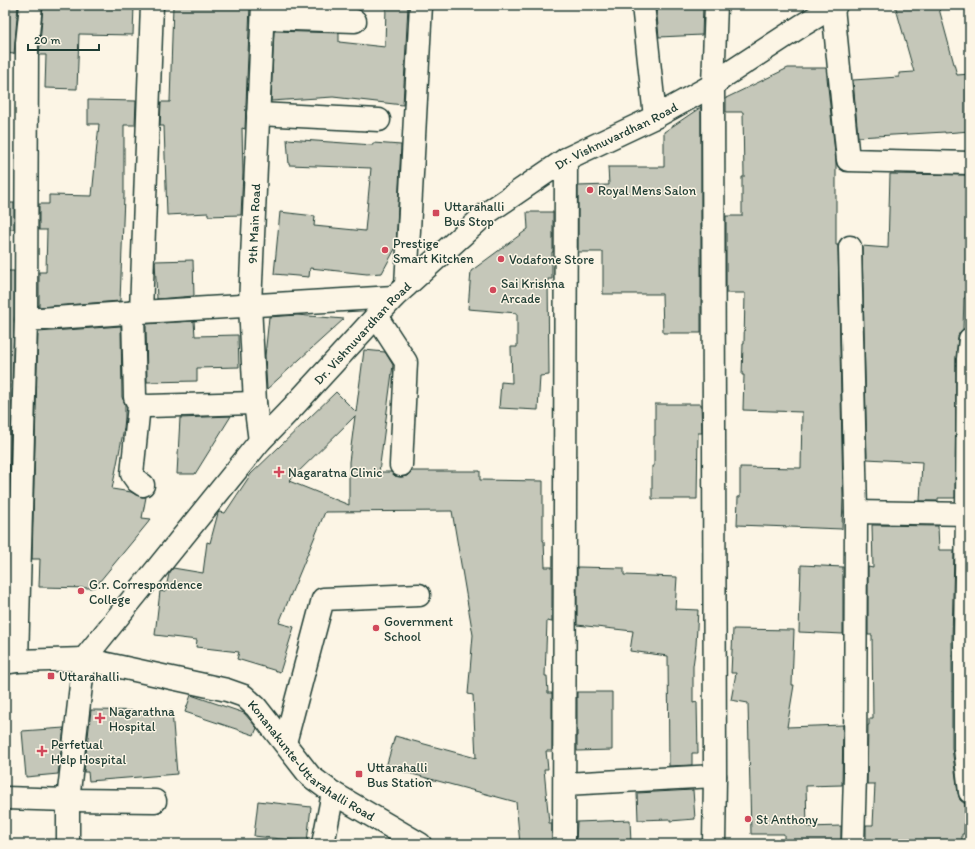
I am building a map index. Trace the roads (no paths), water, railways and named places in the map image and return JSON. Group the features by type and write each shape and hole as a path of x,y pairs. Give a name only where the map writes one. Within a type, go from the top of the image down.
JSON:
{"street":[{"path":"31,5 27,43 26,320 11,662 84,659 68,800 68,844"},
{"path":"143,486 132,474 139,405 135,397 137,312 152,5"},
{"path":"26,320 250,305 400,291 422,5"},
{"path":"644,5 655,117"},
{"path":"714,844 712,86 716,5"},
{"path":"835,6 848,160 970,164"},
{"name":"Dr. Vishnuvardhan Road","path":"84,659 260,441 400,291 487,213 566,159 655,117 712,86 726,75 800,26 835,6"},
{"path":"263,11 355,21"},
{"name":"9th Main Road","path":"260,441 255,403 250,305 263,11"},
{"path":"258,114 379,120"},
{"path":"564,844 566,159"},
{"path":"850,247 856,512 855,775 853,844"},
{"path":"376,316 406,362 401,464"},
{"path":"970,338 968,359 969,514 965,641 965,740 970,792"},
{"path":"139,405 255,403"},
{"path":"856,512 969,514"},
{"path":"285,743 323,599 419,594"},
{"name":"Konanakunte-Uttarahalli Road","path":"84,659 227,690 244,696 256,707 310,776 333,793 420,844"},
{"path":"565,784 715,776"},
{"path":"323,844 333,793"},
{"path":"5,798 155,801"}],"place":[{"name":"Royal Mens Salon","path":"590,190"},
{"name":"Uttarahalli Bus Stop","path":"436,213"},
{"name":"Prestige Smart Kitchen","path":"385,250"},
{"name":"Vodafone Store","path":"501,259"},
{"name":"Sai Krishna Arcade","path":"493,290"},
{"name":"Nagaratna Clinic","path":"279,472"},
{"name":"G.r. Correspondence College","path":"81,591"},
{"name":"Government School","path":"376,628"},
{"name":"Uttarahalli","path":"51,676"},
{"name":"Nagarathna Hospital","path":"100,718"},
{"name":"Perfetual Help Hospital","path":"42,751"},
{"name":"Uttarahalli Bus Station","path":"359,774"},
{"name":"St Anthony","path":"748,819"}]}
